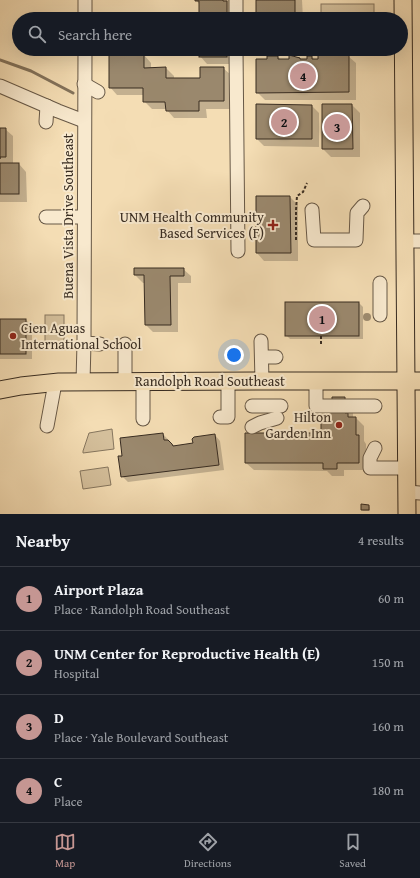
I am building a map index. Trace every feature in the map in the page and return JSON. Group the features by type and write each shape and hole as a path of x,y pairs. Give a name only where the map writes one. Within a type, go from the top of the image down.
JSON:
{"main road":[{"path":"403,0 403,12"},
{"path":"405,56 413,241 413,381 407,468 414,492 407,514"},
{"name":"Randolph Road Southeast","path":"0,390 21,386 55,383 125,381 413,381"}],"street":[{"path":"85,0 85,12"},
{"path":"236,0 236,12"},
{"name":"Buena Vista Drive Southeast","path":"83,382 84,56"},
{"path":"236,56 238,250"},
{"path":"84,84 98,92"},
{"path":"0,86 84,121"},
{"path":"46,122 47,106"},
{"path":"312,210 314,240 356,240 357,213 363,206"},
{"path":"46,217 84,217"},
{"path":"380,283 380,315"},
{"path":"261,340 262,381"},
{"path":"84,343 100,344"},
{"path":"125,381 126,344"},
{"path":"262,357 276,357"},
{"path":"220,417 228,416 228,381"},
{"path":"316,381 316,406 375,406"},
{"path":"143,382 143,419"},
{"path":"47,426 55,383"},
{"path":"252,406 279,412 252,426"},
{"path":"375,448 370,458 370,468 407,468"}],"path":[{"path":"296,240 297,196 306,187 307,183"},
{"path":"321,336 321,345"}],"shaded area":[{"path":"321,4 374,4 374,12 321,12"},
{"path":"45,315 64,315 64,343 45,343"},
{"path":"112,429 114,449 83,453 89,433"},
{"path":"108,467 111,485 83,489 80,471"}],"building":[{"path":"223,0 227,1 227,12 199,12 199,1 195,1"},
{"path":"256,0 295,0 295,12 256,12"},
{"path":"109,56 144,56 144,68 166,67 166,78 200,78 200,67 224,67 224,101 199,101 199,111 166,111 165,102 143,102 143,88 109,88"},
{"path":"199,56 227,56 227,57"},
{"path":"267,56 278,56 278,59 289,59 289,56 307,59 307,56 312,56 312,59 318,59 318,56 349,56 349,92 256,93 256,59 267,59"},
{"path":"256,104 312,105 312,139 256,139"},
{"path":"322,104 352,104 353,149 322,149"},
{"path":"0,128 6,128 6,157 0,157"},
{"path":"0,163 19,163 19,194 0,194"},
{"name":"UNM Health Community Based Services (F)","path":"256,196 290,196 291,253 256,253"},
{"path":"134,268 184,268 184,276 170,276 171,325 145,325 144,275 134,275"},
{"path":"285,302 359,302 359,336 285,336"},
{"name":"Cien Aguas International School","path":"0,319 26,319 26,354 0,354"},
{"name":"Hilton Garden Inn","path":"332,397 345,397 345,413 348,413 348,417 356,417 356,435 359,435 359,463 337,463 337,469 323,469 323,463 245,463 245,433 321,433 321,417 329,417 329,412 332,412"},
{"path":"163,433 164,440 168,440 173,446 193,443 192,439 194,437 215,434 219,465 121,477 118,456 122,456 120,438"},
{"path":"361,504 369,505 369,510 361,510"}],"waterway":[{"path":"0,60 31,71 73,93"}],"place":[{"name":"C","path":"303,76"},
{"name":"UNM Center for Reproductive Health (E)","path":"284,122"},
{"name":"D","path":"337,127"},
{"name":"UNM Health Community Based Services (F)","path":"273,225"},
{"name":"Airport Plaza","path":"322,319"},
{"name":"Cien Aguas International School","path":"13,336"},
{"name":"Hilton Garden Inn","path":"339,425"}]}
